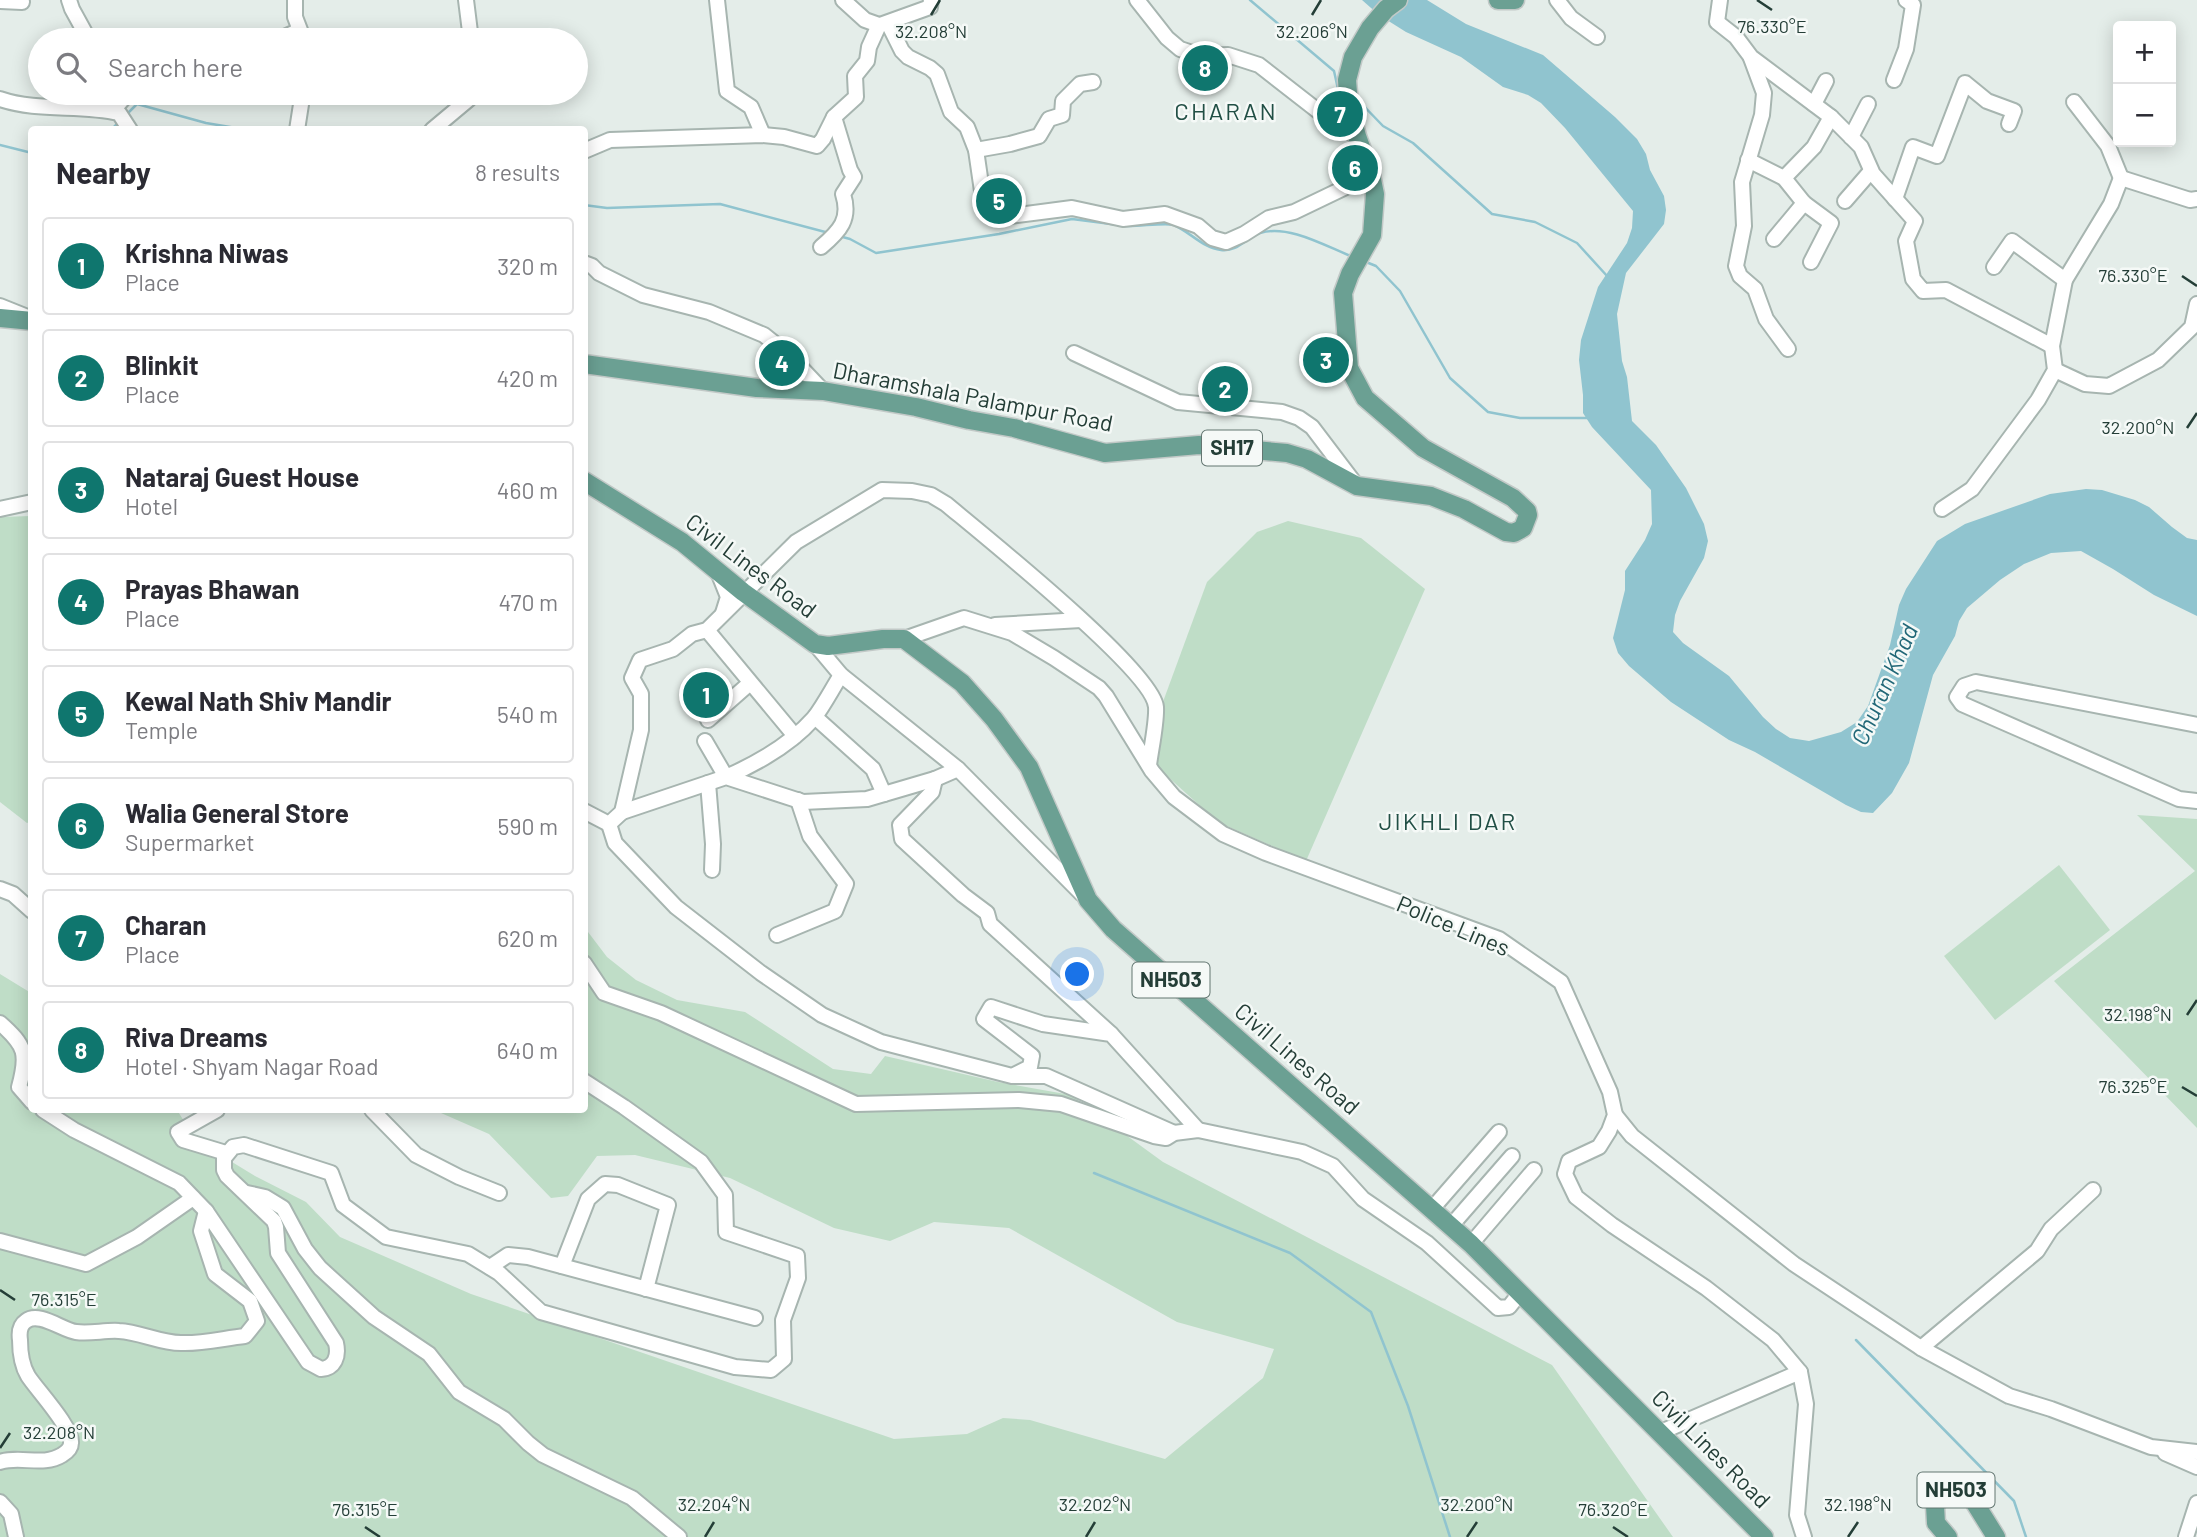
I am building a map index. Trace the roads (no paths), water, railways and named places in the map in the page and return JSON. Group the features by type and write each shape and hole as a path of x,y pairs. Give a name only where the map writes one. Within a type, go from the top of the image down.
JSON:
{"main road":[{"name":"Dharamshala Palampur Road","path":"588,364 757,388 822,391 916,407 1014,428 1105,453 1199,445 1287,453 1307,459 1357,486 1425,494 1464,509 1510,533 1521,530 1528,519 1527,511 1519,502 1423,448 1360,391 1349,368 1343,293 1350,274 1372,235 1375,194 1357,136 1348,98 1347,80 1353,57 1370,28 1386,9 1398,0"},
{"path":"1498,0 1515,0"},
{"path":"0,318 28,320"},
{"name":"Civil Lines Road","path":"588,483 682,542 743,592 815,645 904,639 962,683 994,719 1029,767 1088,900 1113,929 1471,1244 1764,1537"},
{"name":"NH503","path":"1948,1537 1936,1523 1935,1506 1945,1492 1959,1489 1973,1500 1996,1537"}],"street":[{"path":"69,0 83,28"},
{"path":"295,0 295,17 299,28"},
{"path":"466,0 470,28"},
{"path":"717,0 727,90 751,107 763,135"},
{"path":"843,0 865,20 883,24 930,7 931,0"},
{"path":"1137,0 1167,38 1180,49 1201,56 1228,55 1259,65 1321,113 1357,136"},
{"path":"1558,0 1572,18 1597,37"},
{"path":"1720,0 1717,22 1736,37 1751,57 1831,117 1861,147 1871,171 1915,221 1906,241 1913,279 1923,291 1946,290 2052,346"},
{"path":"1894,80 1906,49 1913,5 1906,0"},
{"path":"0,1 22,2"},
{"path":"588,149 610,140 763,135 784,137 817,146 824,139 834,117 856,97 855,76 867,61 869,47 883,24"},
{"path":"883,24 908,57 930,68 936,75 948,106 967,127 976,150 984,205 987,212 995,218 1072,208 1123,219 1165,215 1198,226 1212,238 1226,242 1269,218 1294,212 1371,175"},
{"path":"1751,57 1764,93 1762,115 1742,182 1744,226 1736,267 1740,276 1755,289 1766,319 1788,349"},
{"path":"1814,104 1826,81"},
{"path":"976,150 1038,136 1049,119 1062,115 1063,101 1080,84 1093,82"},
{"path":"1895,199 1913,147 1937,156 1965,83 1987,101 2014,111 2009,124"},
{"path":"1321,113 1348,98"},
{"path":"0,99 31,106 113,111 126,126"},
{"path":"1942,509 1972,489 2038,400 2055,370 2052,346 2065,279 2111,204 2122,178 2108,146 2074,102"},
{"path":"1851,137 1868,104"},
{"path":"113,111 118,105"},
{"path":"298,126 301,105"},
{"path":"437,126 462,105"},
{"path":"821,247 839,232 848,209 843,194 854,177 834,117"},
{"path":"1784,178 1814,147 1831,117"},
{"path":"1748,160 1784,178 1804,203 1831,223 1811,262"},
{"path":"1845,201 1871,171"},
{"path":"2122,178 2190,200 2197,199"},
{"path":"1774,239 1804,203"},
{"path":"1994,267 2012,242 2065,279"},
{"path":"588,264 643,295 709,312 764,335 789,355 822,391"},
{"path":"2055,370 2085,384 2109,386 2158,360 2192,327 2197,304"},
{"path":"0,306 28,318"},
{"path":"1074,353 1178,402 1283,412 1299,418 1312,427 1357,486"},
{"path":"622,812 641,730 641,694 632,678 640,660 673,649 692,634 707,630 796,542 882,490 931,495 946,504 1124,659 1152,694 1156,706 1149,765"},
{"path":"0,509 28,503"},
{"path":"718,572 728,597 722,614"},
{"name":"Police Lines","path":"904,639 964,618 1012,634 1099,688 1149,765 1174,797 1223,834 1266,853 1499,939 1561,982 1610,1092 1615,1115"},
{"path":"989,626 1081,620"},
{"path":"707,630 795,736"},
{"path":"815,645 841,675 958,769 1088,900"},
{"path":"609,824 622,812 726,778 752,766 795,736 815,717 841,675"},
{"path":"2197,725 1976,682 1964,687 1957,697 1962,704 2179,799 2197,802"},
{"path":"708,720 750,683"},
{"path":"815,717 873,769 884,793"},
{"path":"705,741 726,778 803,802 867,799 935,779 958,769"},
{"path":"935,779 932,792 900,825 902,839 963,895 987,913 990,924 1111,1034 1198,1130"},
{"path":"708,782 713,844 712,870"},
{"path":"777,935 835,911 846,884 810,836 798,800"},
{"path":"588,813 609,824 615,843 676,907 761,973 821,1014 881,1042 1013,1076 1046,1076 1174,1133"},
{"path":"0,889 13,894 28,907"},
{"path":"588,969 604,993 661,1013 856,1104 1019,1100 1061,1104 1154,1136 1166,1138 1174,1133 1198,1130 1303,1152 1333,1166 1363,1199 1427,1243 1498,1308 1509,1307 1520,1293"},
{"path":"1013,1076 1030,1067 1032,1056 984,1019 991,1007 1043,1024 1111,1034"},
{"path":"0,1023 18,1039 25,1064 19,1087 28,1097"},
{"path":"48,1113 74,1130 179,1183 205,1211 308,1362 321,1369 333,1365 337,1355 334,1339 278,1253 274,1221 227,1175 223,1164 226,1153 233,1147 244,1145 331,1173 343,1205 386,1237 468,1254 499,1273 541,1312 734,1367 771,1370 783,1359 783,1320 798,1278 797,1256 726,1232 725,1195 701,1162 588,1084"},
{"path":"212,1113 178,1132 183,1140 226,1153"},
{"path":"376,1113 416,1155 499,1193"},
{"path":"1615,1115 1632,1136 1794,1264 1921,1348 2009,1396 2051,1409 2197,1467"},
{"path":"1615,1115 1599,1147 1569,1161 1565,1174 1576,1197 1612,1226 1715,1295 1773,1340 1800,1372 1806,1404 1797,1514 1804,1537"},
{"path":"1431,1210 1499,1132"},
{"path":"1450,1227 1512,1156"},
{"path":"1471,1244 1534,1170"},
{"path":"562,1266 588,1199 604,1184 618,1185 668,1205 646,1289"},
{"path":"1921,1348 2037,1251 2051,1229 2093,1191"},
{"path":"247,1193 265,1197 283,1208 305,1249 320,1268 374,1317 429,1354 459,1392 504,1419 543,1455 632,1498 679,1537"},
{"path":"0,1241 86,1264 137,1237 193,1198"},
{"path":"0,1462 9,1458 43,1461 51,1459 69,1450 71,1443 70,1436 58,1416 27,1374 19,1335 27,1320 34,1317 76,1332 119,1331 181,1343 245,1336 257,1321 250,1301 215,1274 201,1231 205,1211"},
{"path":"490,1267 508,1255 528,1257 755,1318"},
{"path":"1661,1432 1800,1372"},
{"path":"2151,1447 2197,1452"},
{"path":"0,1502 11,1514 16,1537"},
{"path":"2186,1537 2197,1503"}],"water":[{"name":"Churan Khad","path":"1362,0 1427,0 1466,24 1543,55 1615,117 1637,139 1646,154 1650,170 1664,196 1666,210 1664,224 1626,273 1617,314 1622,361 1627,377 1632,421 1656,445 1686,488 1704,524 1708,541 1704,558 1680,601 1673,632 1683,643 1729,676 1776,729 1790,738 1809,741 1841,732 1857,722 1868,706 1906,589 1937,541 1965,524 2050,494 2086,489 2102,490 2135,500 2149,507 2187,538 2197,540 2197,616 2154,595 2081,551 2051,553 2024,564 1967,608 1959,621 1955,636 1933,675 1909,763 1892,793 1873,813 1861,812 1846,805 1755,752 1729,740 1671,702 1629,666 1618,653 1613,638 1625,590 1625,571 1652,524 1651,490 1592,427 1583,413 1579,360 1581,340 1598,287 1627,243 1632,228 1633,211 1541,103 1528,95 1503,87 1461,57 1406,32 1379,15"}],"waterway":[{"path":"1250,0 1334,71 1338,89 1342,91"},
{"path":"1356,98 1383,126 1413,143 1492,214 1535,222 1577,243 1608,277"},
{"path":"126,115 136,105"},
{"path":"141,105 224,126"},
{"path":"115,126 119,122"},
{"path":"0,145 28,152"},
{"path":"588,206 607,208 720,204 829,233"},
{"path":"839,236 876,253 999,234 1072,219 1119,225"},
{"path":"1125,226 1174,225 1208,246 1221,250 1237,247 1260,233 1283,232 1308,238 1353,257"},
{"path":"1366,262 1376,266 1400,291 1450,378 1488,412 1520,418 1588,418"},
{"path":"1094,1173 1290,1253 1371,1312 1408,1406 1450,1537"},
{"path":"1856,1340 2014,1501 2026,1537"}],"place":[{"name":"Riva Dreams","path":"1205,68"},
{"name":"Charan","path":"1340,114"},
{"name":"Walia General Store","path":"1355,168"},
{"name":"Kewal Nath Shiv Mandir","path":"999,201"},
{"name":"Nataraj Guest House","path":"1326,360"},
{"name":"Prayas Bhawan","path":"782,363"},
{"name":"Blinkit","path":"1225,389"},
{"name":"Krishna Niwas","path":"706,695"}],"district":[{"name":"CHARAN","path":"1226,112"},
{"name":"JIKHLI DAR","path":"1448,822"}]}
